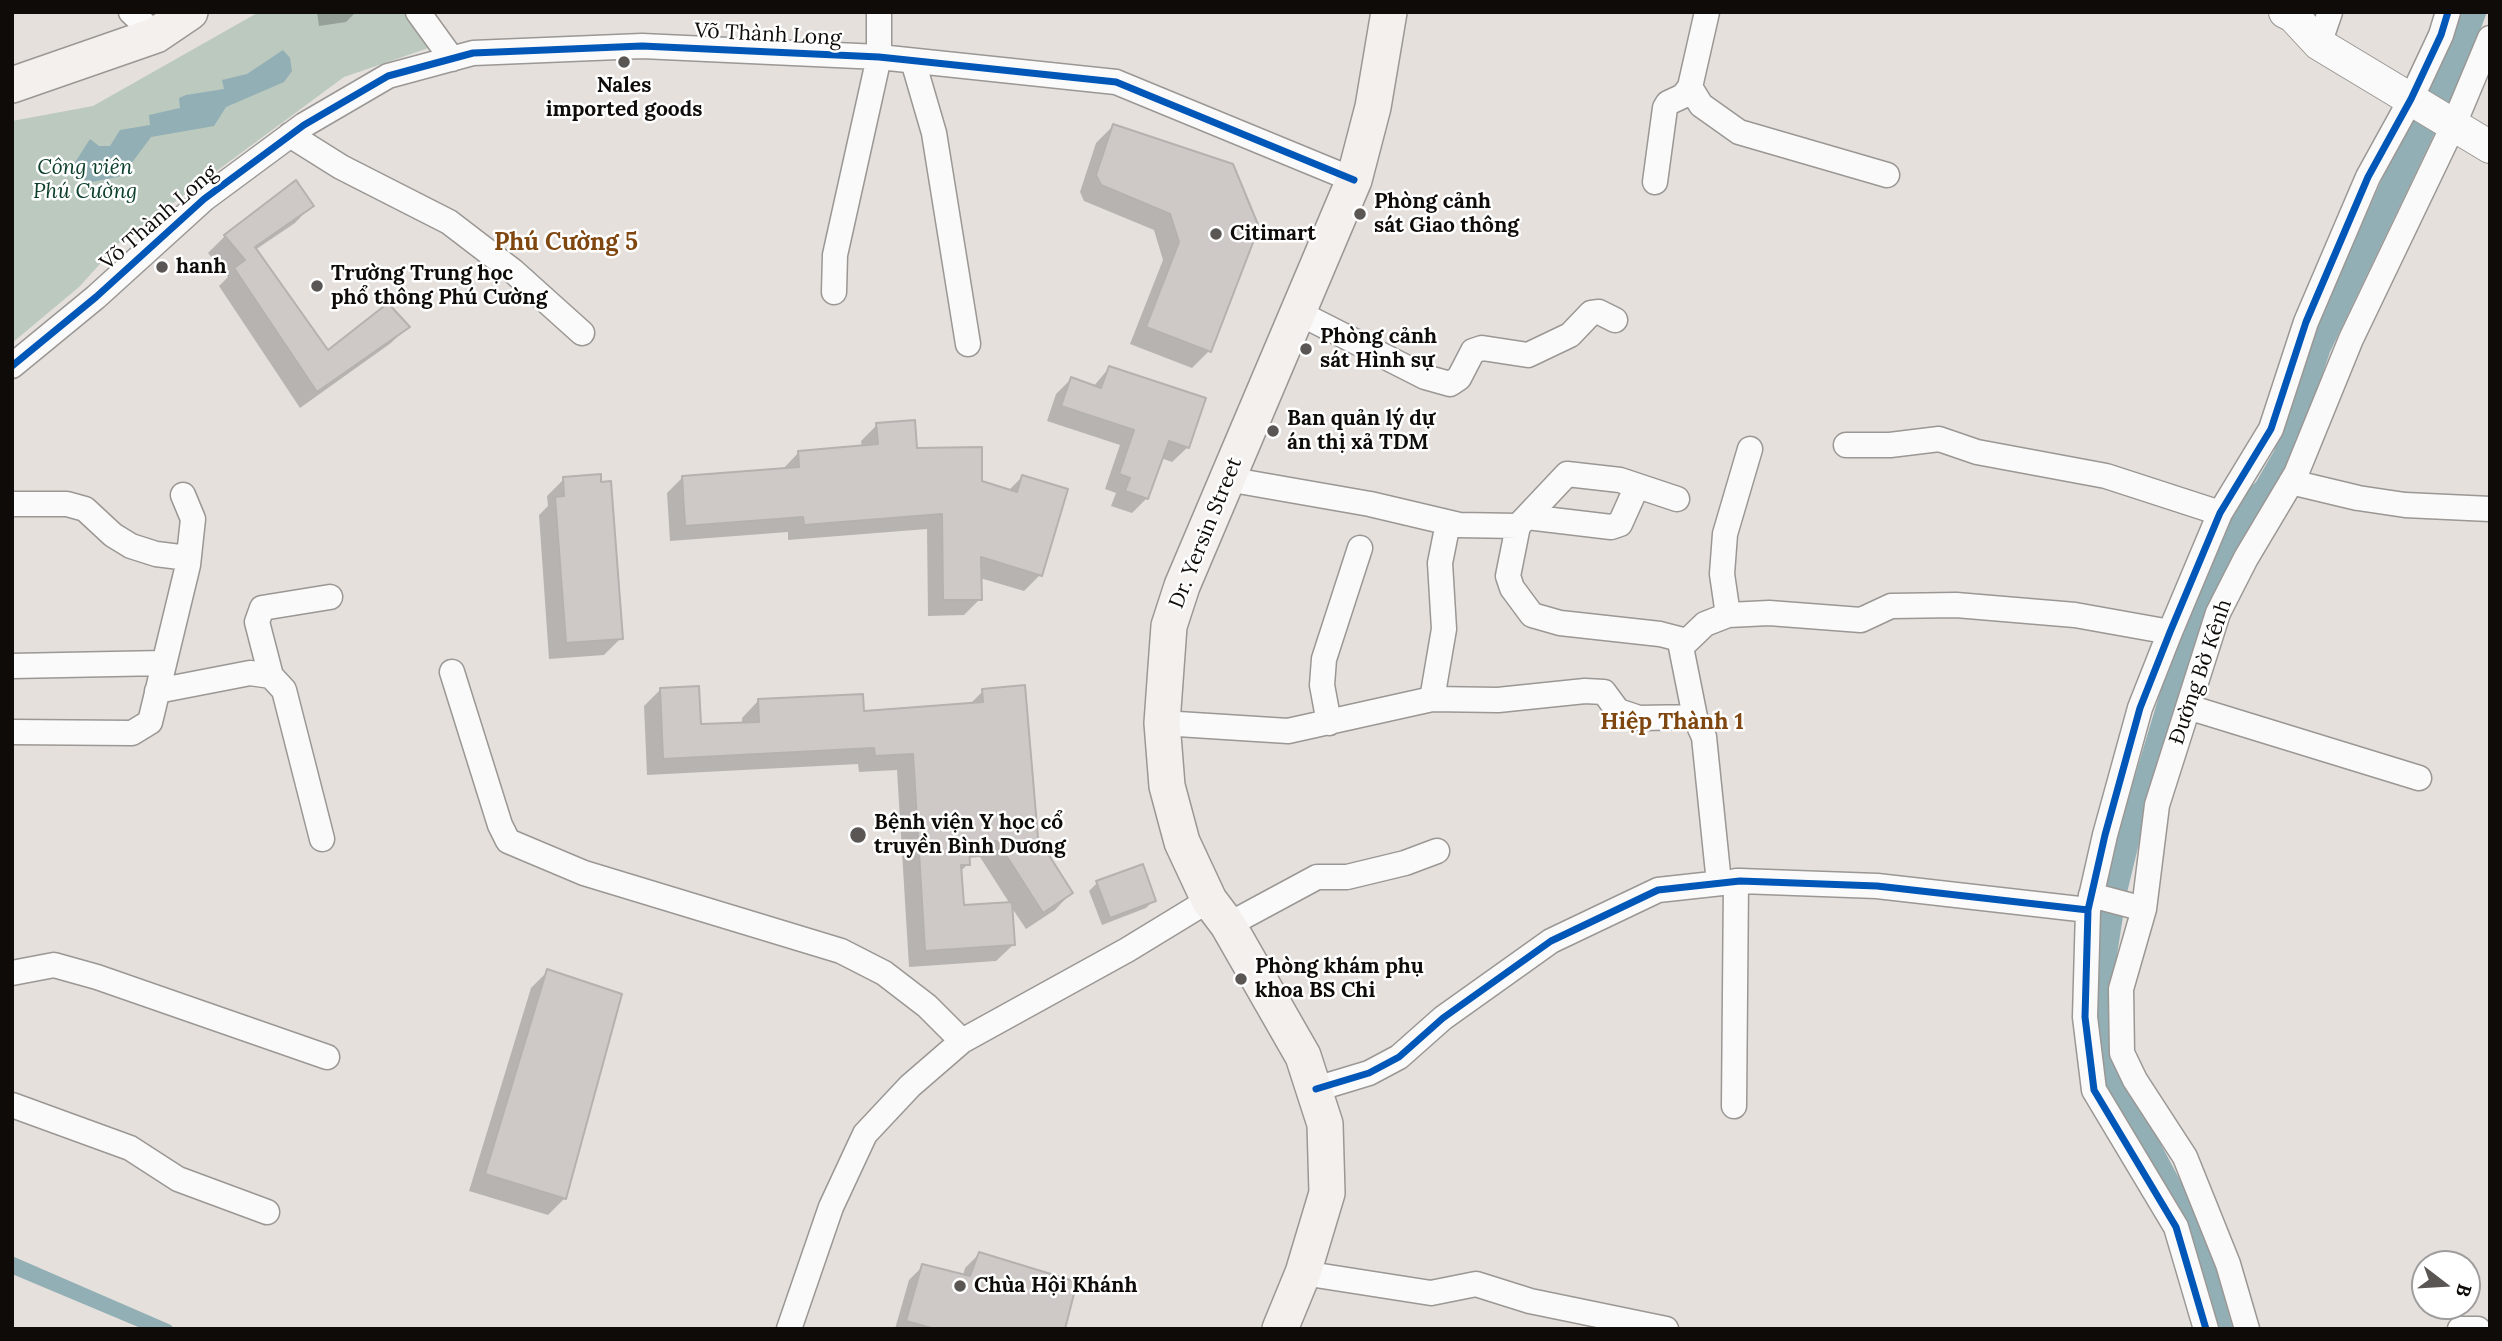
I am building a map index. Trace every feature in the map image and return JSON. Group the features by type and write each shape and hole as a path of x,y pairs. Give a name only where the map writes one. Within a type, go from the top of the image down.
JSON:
{"main road":[{"path":"12,85 143,24 190,12"},
{"name":"Dr. Yersin Street","path":"1280,1329 1303,1273 1327,1193 1325,1124 1316,1089 1303,1056 1218,913 1182,842 1170,798 1162,723 1169,626 1182,586 1353,180 1373,107 1389,12"}],"street":[{"path":"418,12 452,59"},
{"path":"834,292 835,256 879,57 878,12"},
{"path":"1655,182 1665,108 1668,103 1683,96 1690,87 1707,12"},
{"path":"2286,12 2319,44 2490,146"},
{"path":"2319,44 2330,12"},
{"path":"2206,1329 2176,1227 2094,1090 2085,1017 2093,900 2140,708 2170,632 2220,513 2271,429 2306,322 2368,177 2412,99 2441,35 2448,12"},
{"name":"Đường Bờ Kênh","path":"2247,1329 2228,1264 2185,1157 2135,1080 2122,1053 2121,989 2139,908 2157,805 2218,614 2246,558 2291,482 2350,339 2490,38"},
{"name":"Võ Thành Long","path":"12,366 96,297 204,199 290,135 388,75 473,53 642,46 879,57 1116,82 1353,180"},
{"path":"913,61 934,133 968,344"},
{"path":"1690,87 1700,105 1739,132 1887,175"},
{"path":"290,135 341,167 449,222 513,271 582,332"},
{"path":"1297,312 1425,377 1450,384 1459,378 1474,351 1482,348 1528,355 1570,335 1591,313 1599,312 1615,320"},
{"path":"1846,445 1939,439 1977,452 2106,476 2220,513"},
{"path":"1728,615 1722,574 1725,534 1750,449"},
{"path":"1677,499 1620,480 1567,474 1522,522 1508,576 1512,588 1532,615 1560,623 1660,634 1687,642"},
{"path":"1227,479 1370,504 1448,523 1522,522 1611,527 1620,524 1637,486"},
{"path":"2291,482 2393,503 2490,509"},
{"path":"12,732 132,733 150,722 188,558 193,520 183,495"},
{"path":"12,504 66,504 85,509 113,535 131,546 156,554 188,558"},
{"path":"1432,699 1444,629 1440,564 1448,523"},
{"path":"1329,723 1322,685 1324,659 1360,548"},
{"path":"322,839 284,690 271,676 257,622 262,608 330,597"},
{"path":"1734,1106 1728,882 1704,737 1695,716 1682,664 1681,647 1705,624 1728,615 1769,613 1861,620 1891,606 1956,605 2075,615 2170,632"},
{"path":"12,666 164,663"},
{"path":"452,672 500,825 508,841 584,873 841,951 884,973 927,1006 962,1041"},
{"path":"157,691 250,673 271,676"},
{"path":"1162,723 1288,731 1432,699 1498,700 1586,691 1604,692 1618,711 1639,718 1695,716"},
{"path":"2188,707 2419,778"},
{"path":"789,1329 831,1207 865,1134 910,1086 962,1041 1103,963 1218,913 1317,877 1347,877 1437,851"},
{"path":"1316,1089 1368,1073 1399,1056 1443,1018 1551,941 1658,890 1728,882 1877,886 2093,900 2139,908"},
{"path":"12,973 54,965 97,976 327,1057"},
{"path":"12,1105 130,1148 178,1179 267,1212"},
{"path":"1303,1273 1431,1293 1476,1284 1530,1301 1666,1329"},
{"path":"2460,1329 2477,1329"}],"green space":[{"name":"Công viên Phú Cường","path":"259,12 417,12 440,44 344,77 119,243 79,287 12,343 12,121 93,106"}],"water":[{"path":"2457,12 2487,12 2466,68 2330,352 2302,435 2155,777 2126,897 2117,955 2114,1034 2140,1105 2205,1227 2233,1329 2219,1329 2209,1292 2183,1223 2099,1072 2092,1000 2096,931 2106,872 2175,643 2237,499 2256,482 2274,451 2316,326"},
{"path":"283,50 290,58 292,71 284,82 226,107 214,126 151,137 122,176 92,182 67,175 90,139 99,146 110,146 120,130 150,125 149,115 180,108 179,98 186,95 224,89 222,80 247,74"},
{"path":"12,1256 171,1325 174,1329 143,1329 12,1274"}],"building":[{"name":"Citimart","path":"1113,124 1233,164 1259,227 1211,352 1146,327 1179,242 1170,214 1101,185 1096,175"},
{"path":"296,180 314,206 255,247 328,350 388,303 410,327 317,392 234,268 245,260 224,235"},
{"path":"1109,366 1206,398 1189,448 1169,441 1148,499 1125,491 1130,478 1119,474 1134,430 1061,406 1071,377 1101,388"},
{"path":"915,420 917,448 982,447 982,481 1017,492 1022,475 1068,489 1042,576 981,557 982,600 943,600 942,514 804,525 803,517 685,526 682,476 799,467 798,451 878,444 876,423"},
{"path":"601,474 601,482 611,481 623,639 566,643 555,497 564,496 563,477"},
{"path":"1025,685 1038,838 1073,893 1043,913 997,841 969,844 970,865 961,865 964,905 1012,902 1015,945 925,951 913,754 875,756 874,748 663,759 660,688 699,686 701,724 759,722 758,699 863,694 864,711 983,702 982,689"},
{"path":"1143,864 1156,901 1110,918 1096,881"},
{"path":"547,969 622,994 566,1199 485,1174"},
{"name":"Chùa Hội Khánh","path":"979,1252 1077,1282 1065,1329 935,1329 906,1321 922,1264 970,1276"}],"cycle path":[{"path":"2206,1329 2176,1227 2094,1090 2085,1017 2088,910 2105,835 2140,708 2170,632 2220,513 2271,429 2306,322 2368,177 2411,99 2441,35 2448,12"},
{"path":"12,366 96,297 204,199 304,125 388,76 473,53 642,46 879,57 1116,82 1354,180"},
{"path":"1316,1089 1369,1073 1399,1057 1443,1018 1551,941 1658,890 1740,881 1877,886 2088,910"}],"place":[{"name":"Nales imported goods","path":"624,62"},
{"name":"Phòng cảnh sát Giao thông","path":"1360,214"},
{"name":"Citimart","path":"1216,234"},
{"name":"hanh","path":"162,267"},
{"name":"Trường Trung học phổ thông Phú Cường","path":"317,286"},
{"name":"Phòng cảnh sát Hình sự","path":"1306,349"},
{"name":"Ban quản lý dự án thị xả TDM","path":"1273,431"},
{"name":"Bệnh viện Y học cổ truyền Bình Dương","path":"858,835"},
{"name":"Phòng khám phụ khoa BS Chi","path":"1241,979"},
{"name":"Chùa Hội Khánh","path":"960,1286"}],"district":[{"name":"Phú Cường 5","path":"566,243"},
{"name":"Hiệp Thành 1","path":"1672,722"}]}
